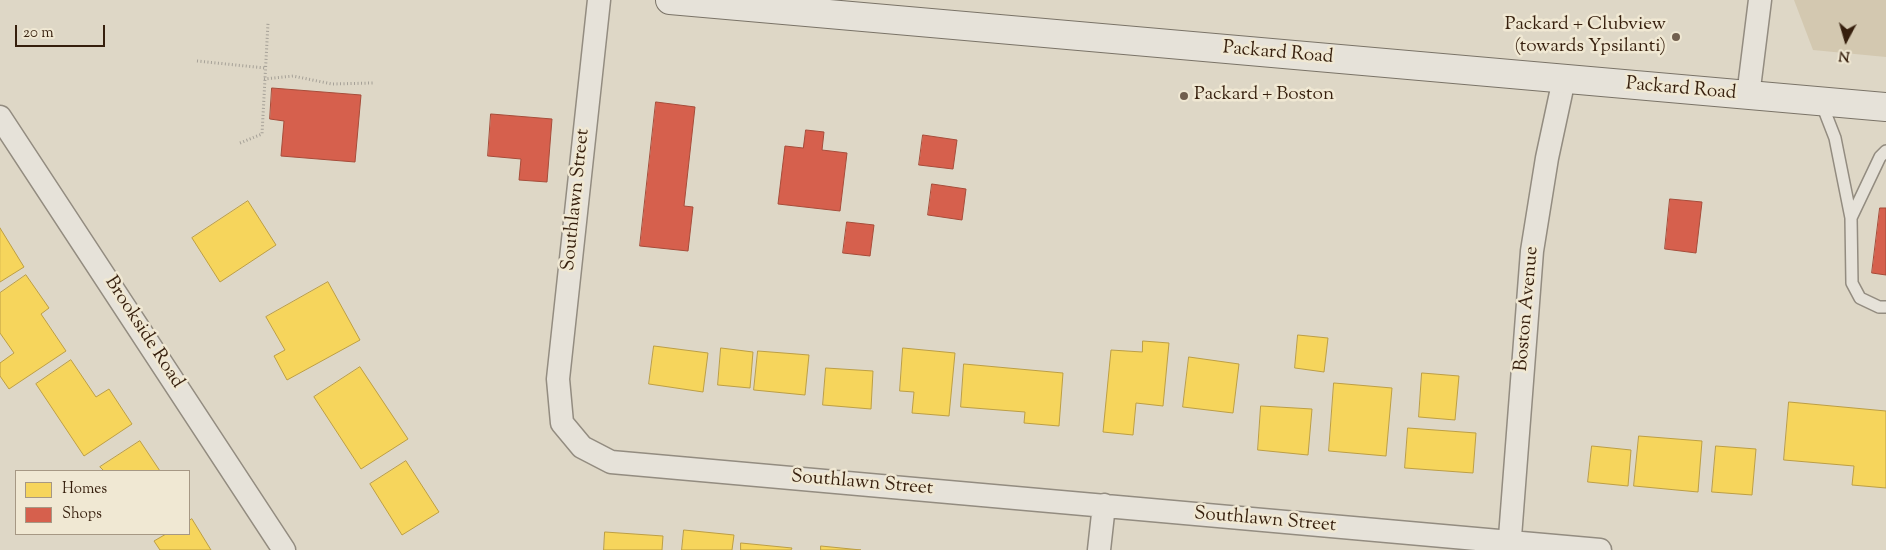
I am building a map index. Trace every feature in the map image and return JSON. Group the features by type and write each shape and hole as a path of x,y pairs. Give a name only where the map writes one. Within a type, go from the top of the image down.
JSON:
{"main road":[{"name":"Packard Road","path":"670,0 1886,107"}],"street":[{"name":"Southlawn Street","path":"599,0 558,379 562,423 582,447 612,462 1104,505 1509,546 1600,550"},
{"path":"1748,96 1760,0"},
{"name":"Boston Avenue","path":"1509,546 1532,251 1547,158 1564,79"},
{"name":"Brookside Road","path":"0,117 284,550"},
{"path":"1099,550 1104,505"}],"lane":[{"path":"1821,102 1835,138 1851,218 1852,283 1860,298 1879,307 1886,307"},
{"path":"1851,218 1880,157 1886,151"}],"path":[{"path":"240,143 262,134 268,23"},
{"path":"197,61 265,68"},
{"path":"264,79 293,76 332,84 373,83"}],"shaded area":[{"path":"1794,0 1886,0 1886,57 1813,50"}],"building: Homes":[{"path":"248,201 276,245 220,282 192,238"},
{"path":"0,228 24,267 0,282"},
{"path":"26,275 49,308 41,314 66,351 9,389 0,376 0,363 14,353 0,333 0,293"},
{"path":"328,282 360,340 287,380 274,356 285,350 266,317"},
{"path":"1298,335 1328,338 1324,372 1295,368"},
{"path":"1143,341 1169,343 1163,406 1136,403 1133,435 1103,432 1111,350 1142,352"},
{"path":"654,346 708,353 703,392 649,384"},
{"path":"721,348 753,352 750,388 718,385"},
{"path":"903,348 955,353 949,416 912,413 914,392 900,391"},
{"path":"758,351 809,355 805,395 754,390"},
{"path":"1189,357 1239,364 1233,413 1183,407"},
{"path":"71,360 96,397 109,389 132,424 84,456 36,384"},
{"path":"964,364 1063,373 1059,426 1024,423 1025,412 961,407"},
{"path":"360,367 408,439 361,469 314,397"},
{"path":"826,368 873,371 871,409 823,405"},
{"path":"1422,373 1459,376 1455,420 1419,417"},
{"path":"1334,383 1392,388 1386,456 1329,451"},
{"path":"1789,402 1886,411 1886,488 1852,485 1854,466 1784,460"},
{"path":"1261,406 1312,409 1308,455 1258,450"},
{"path":"1408,428 1476,433 1473,473 1405,468"},
{"path":"1639,436 1702,441 1698,492 1634,486"},
{"path":"140,441 159,470 103,470 100,467"},
{"path":"1592,446 1631,450 1628,486 1588,482"},
{"path":"1716,446 1756,449 1752,495 1712,492"},
{"path":"406,461 439,512 402,535 370,484"},
{"path":"192,519 211,550 160,550 154,541 164,535 190,535 190,520"},
{"path":"684,530 734,535 732,550 682,550"},
{"path":"605,532 663,536 662,550 604,550"},
{"path":"741,543 792,548 791,550 741,550"},
{"path":"821,546 861,550 821,550"}],"building: Shops":[{"path":"272,88 361,95 355,162 281,156 284,121 270,119"},
{"path":"656,102 695,107 684,206 693,207 688,251 640,246"},
{"path":"491,114 552,119 547,182 519,180 521,159 488,156"},
{"path":"806,130 824,132 822,150 847,153 840,211 778,204 785,146 803,148"},
{"path":"923,135 957,140 953,169 919,165"},
{"path":"932,184 966,189 962,220 928,215"},
{"path":"1670,199 1702,202 1696,253 1665,249"},
{"path":"1880,208 1886,208 1886,275 1872,273"},
{"path":"847,222 874,225 870,256 843,253"}],"place":[{"name":"Packard + Clubview (towards Ypsilanti)","path":"1676,37"},
{"name":"Packard + Boston","path":"1184,96"}]}
